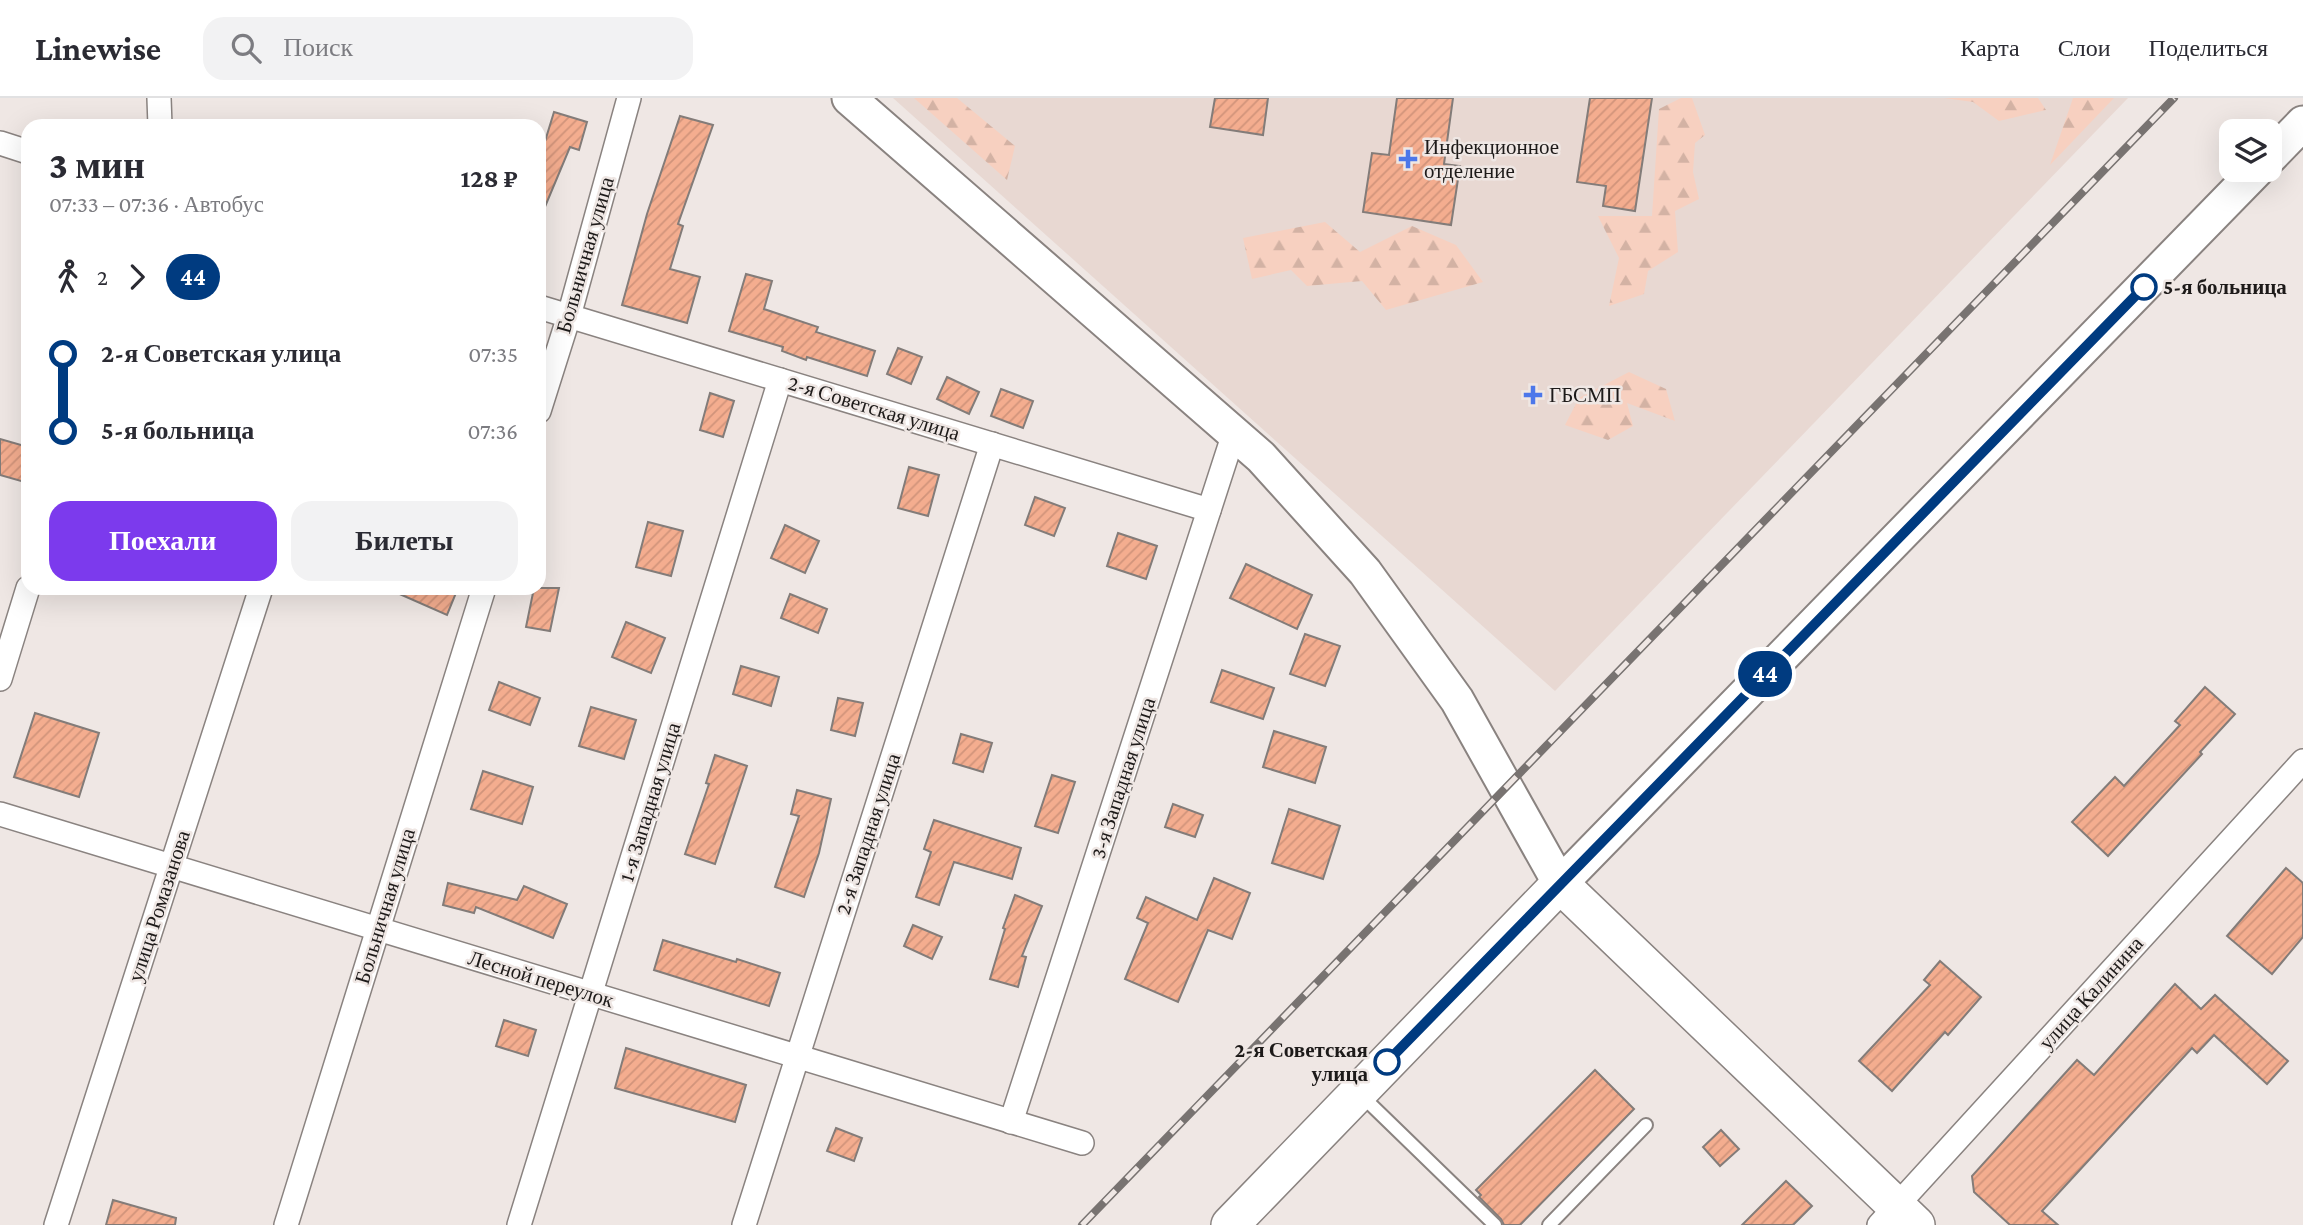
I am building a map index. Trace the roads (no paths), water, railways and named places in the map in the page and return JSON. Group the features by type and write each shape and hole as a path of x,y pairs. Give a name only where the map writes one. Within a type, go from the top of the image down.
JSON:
{"main road":[{"path":"849,98 1261,457 1365,572 1457,700 1560,884 1897,1219"},
{"path":"2282,145 2303,123"},
{"path":"1230,1225 2246,182"}],"street":[{"path":"159,98 160,119"},
{"name":"Больничная улица","path":"546,389 569,316 629,98"},
{"path":"0,144 21,150"},
{"name":"2-я Советская улица","path":"546,309 1209,510"},
{"name":"1-я Западная улица","path":"519,1225 780,380"},
{"name":"3-я Западная улица","path":"1011,1122 1234,433"},
{"name":"2-я Западная улица","path":"744,1225 992,444"},
{"path":"0,679 26,595"},
{"name":"улица Ромазанова","path":"56,1225 259,595"},
{"name":"Больничная улица","path":"286,1225 482,595"},
{"name":"улица Калинина","path":"1897,1219 2303,761"},
{"name":"Лесной переулок","path":"0,814 1082,1143"}],"lane":[{"path":"1359,1092 1495,1225"},
{"path":"1549,1225 1646,1125"}],"railway":[{"path":"1082,1225 2174,98"}],"place":[{"name":"Инфекционное отделение","path":"1408,159"},
{"name":"5-я больница","path":"2144,287"},
{"name":"ГБСМП","path":"1533,395"},
{"name":"2-я Советская улица","path":"1387,1062"}]}
